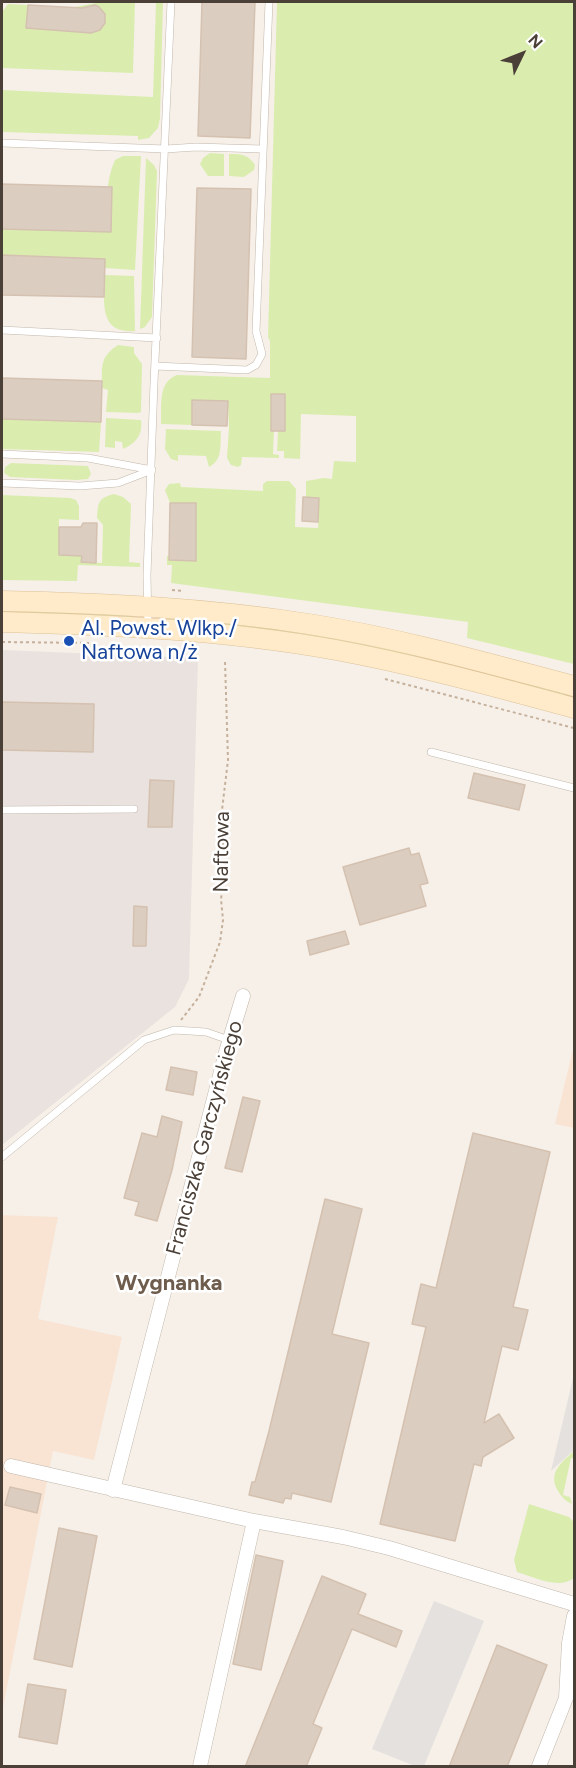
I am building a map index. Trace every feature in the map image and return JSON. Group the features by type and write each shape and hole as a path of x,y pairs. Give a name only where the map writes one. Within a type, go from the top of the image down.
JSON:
{"main road":[{"path":"2,601 149,606 261,617 340,629 453,654 574,686"},
{"path":"2,622 148,627 224,634 336,650 424,669 574,708"}],"street":[{"name":"Franciszka Garczyńskiego","path":"114,1490 229,1040 243,996"},
{"path":"6,1464 254,1521 389,1548 574,1604"},
{"path":"201,1767 254,1521"},
{"path":"539,1767 566,1698 568,1643 574,1616"}],"lane":[{"path":"148,627 147,575 171,2"},
{"path":"155,366 247,370 256,365 262,354 256,331 269,2"},
{"path":"2,143 166,149 263,148"},
{"path":"2,330 157,338"},
{"path":"2,454 88,458 152,470"},
{"path":"2,483 80,486 118,483 152,470"},
{"path":"431,752 574,788"},
{"path":"2,810 134,809"},
{"path":"2,1157 144,1040 174,1030 206,1032 229,1040"}],"path":[{"path":"2,642 87,644 99,642"},
{"name":"Naftowa","path":"174,1030 199,997 220,942 224,876 222,810 228,760 225,661"},
{"path":"381,678 574,728"}],"shaded area":[{"path":"2,650 198,658 189,979 175,1007 2,1145"},
{"path":"574,1045 574,1128 555,1124"},
{"path":"2,1215 58,1217 38,1319 122,1337 94,1460 53,1451 2,1713"},
{"path":"574,1374 574,1450 551,1471"},
{"path":"434,1601 484,1621 424,1766 415,1766 372,1749"}],"green space":[{"path":"102,2 135,2 133,73 2,68 2,12 8,4 28,5 27,28 72,31 74,7"},
{"path":"156,2 163,2 160,118 158,128 149,138 138,140 138,136 2,132 2,90 153,97"},
{"path":"277,2 574,2 574,664 467,638 468,622 171,583 172,565 167,565 167,556 192,556 194,503 170,503 165,490 169,484 180,483 181,487 263,491 263,484 267,481 289,481 296,489 295,527 318,528 319,498 306,497 306,481 332,479 334,461 356,462 356,416 301,414 300,459 284,458 284,451 277,451 278,431 285,431 284,394 271,394 273,454 279,455 279,458 242,457 241,465 238,467 231,465 227,458 228,401 193,400 192,425 161,424 163,389 171,378 177,375 270,378 270,341 268,337"},
{"path":"210,153 224,154 224,176 208,176 200,164 203,158"},
{"path":"229,154 247,157 255,165 254,170 244,177 229,176"},
{"path":"123,156 141,156 135,270 105,268 104,259 2,255 2,224 106,228 107,194 112,168 115,160"},
{"path":"146,158 157,171 152,317 145,327 140,329"},
{"path":"105,275 134,276 135,331 123,331 109,321 104,305"},
{"path":"118,345 134,347 134,353 142,364 141,412 138,413 106,412 108,390 102,388 103,364 107,354"},
{"path":"106,418 141,420 138,438 123,449 122,442 115,441 115,448 105,447"},
{"path":"2,419 101,422 99,452 2,449"},
{"path":"166,429 221,431 217,461 209,467 206,456 178,455 178,461 171,459 165,449"},
{"path":"11,463 88,466 91,474 88,479 77,480 10,477 4,473 5,467"},
{"path":"114,494 123,497 131,504 129,562 140,563 140,567 78,565 77,581 2,580 2,495 76,500 79,506 79,520 59,519 59,555 82,556 82,562 102,563 103,525 97,518 98,508 102,499"},
{"path":"2,609 132,614 135,616 132,619 2,615"},
{"path":"166,615 300,630 377,645 574,694 574,701 167,621"},
{"path":"574,1451 574,1459 571,1458 563,1495 570,1497 572,1504 559,1493 554,1479 557,1468"},
{"path":"529,1504 569,1517 574,1522 574,1578 554,1583 517,1572 514,1560"}],"building":[{"path":"202,2 255,2 250,138 198,136"},
{"path":"28,5 82,8 95,5 105,14 105,23 100,30 91,33 26,28"},
{"path":"2,184 112,187 111,232 2,229"},
{"path":"197,188 251,189 246,359 192,357"},
{"path":"2,255 105,259 104,297 2,295"},
{"path":"2,378 102,381 101,422 2,419"},
{"path":"271,394 285,394 285,431 271,431"},
{"path":"192,400 228,401 227,426 192,425"},
{"path":"303,497 319,498 318,522 302,521"},
{"path":"170,503 196,503 196,561 169,560"},
{"path":"83,523 97,523 96,563 81,562 82,556 59,555 59,527 81,527"},
{"path":"2,702 94,704 93,752 2,750"},
{"path":"474,773 525,785 519,810 468,798"},
{"path":"150,780 174,781 172,827 148,827"},
{"path":"409,848 411,855 419,853 428,883 420,885 426,906 360,925 343,867"},
{"path":"134,906 147,907 146,946 133,946"},
{"path":"345,931 349,944 310,955 307,941"},
{"path":"171,1067 197,1072 193,1095 166,1090"},
{"path":"243,1097 260,1101 242,1172 225,1168"},
{"path":"162,1116 182,1122 172,1170 157,1221 135,1215 139,1202 124,1198 142,1133 157,1137"},
{"path":"473,1133 550,1152 513,1307 528,1310 518,1350 502,1346 484,1423 499,1414 514,1438 483,1457 481,1466 474,1464 455,1541 380,1524 426,1327 412,1324 421,1284 436,1288"},
{"path":"325,1199 362,1209 332,1334 369,1343 331,1502 292,1493 291,1499 285,1498 283,1503 249,1495 252,1482 255,1482 269,1431"},
{"path":"10,1487 41,1494 37,1513 5,1505"},
{"path":"59,1528 97,1536 72,1667 34,1659"},
{"path":"256,1555 283,1561 261,1670 233,1664"},
{"path":"322,1576 366,1594 358,1614 402,1631 396,1647 352,1629 313,1724 322,1728 306,1767 245,1767"},
{"path":"497,1645 547,1665 507,1767 449,1767"},
{"path":"28,1684 66,1690 57,1744 19,1737"}],"place":[{"name":"Al. Powst. Wlkp./ Naftowa n/ż","path":"69,641"}],"district":[{"name":"Wygnanka","path":"169,1284"}]}
